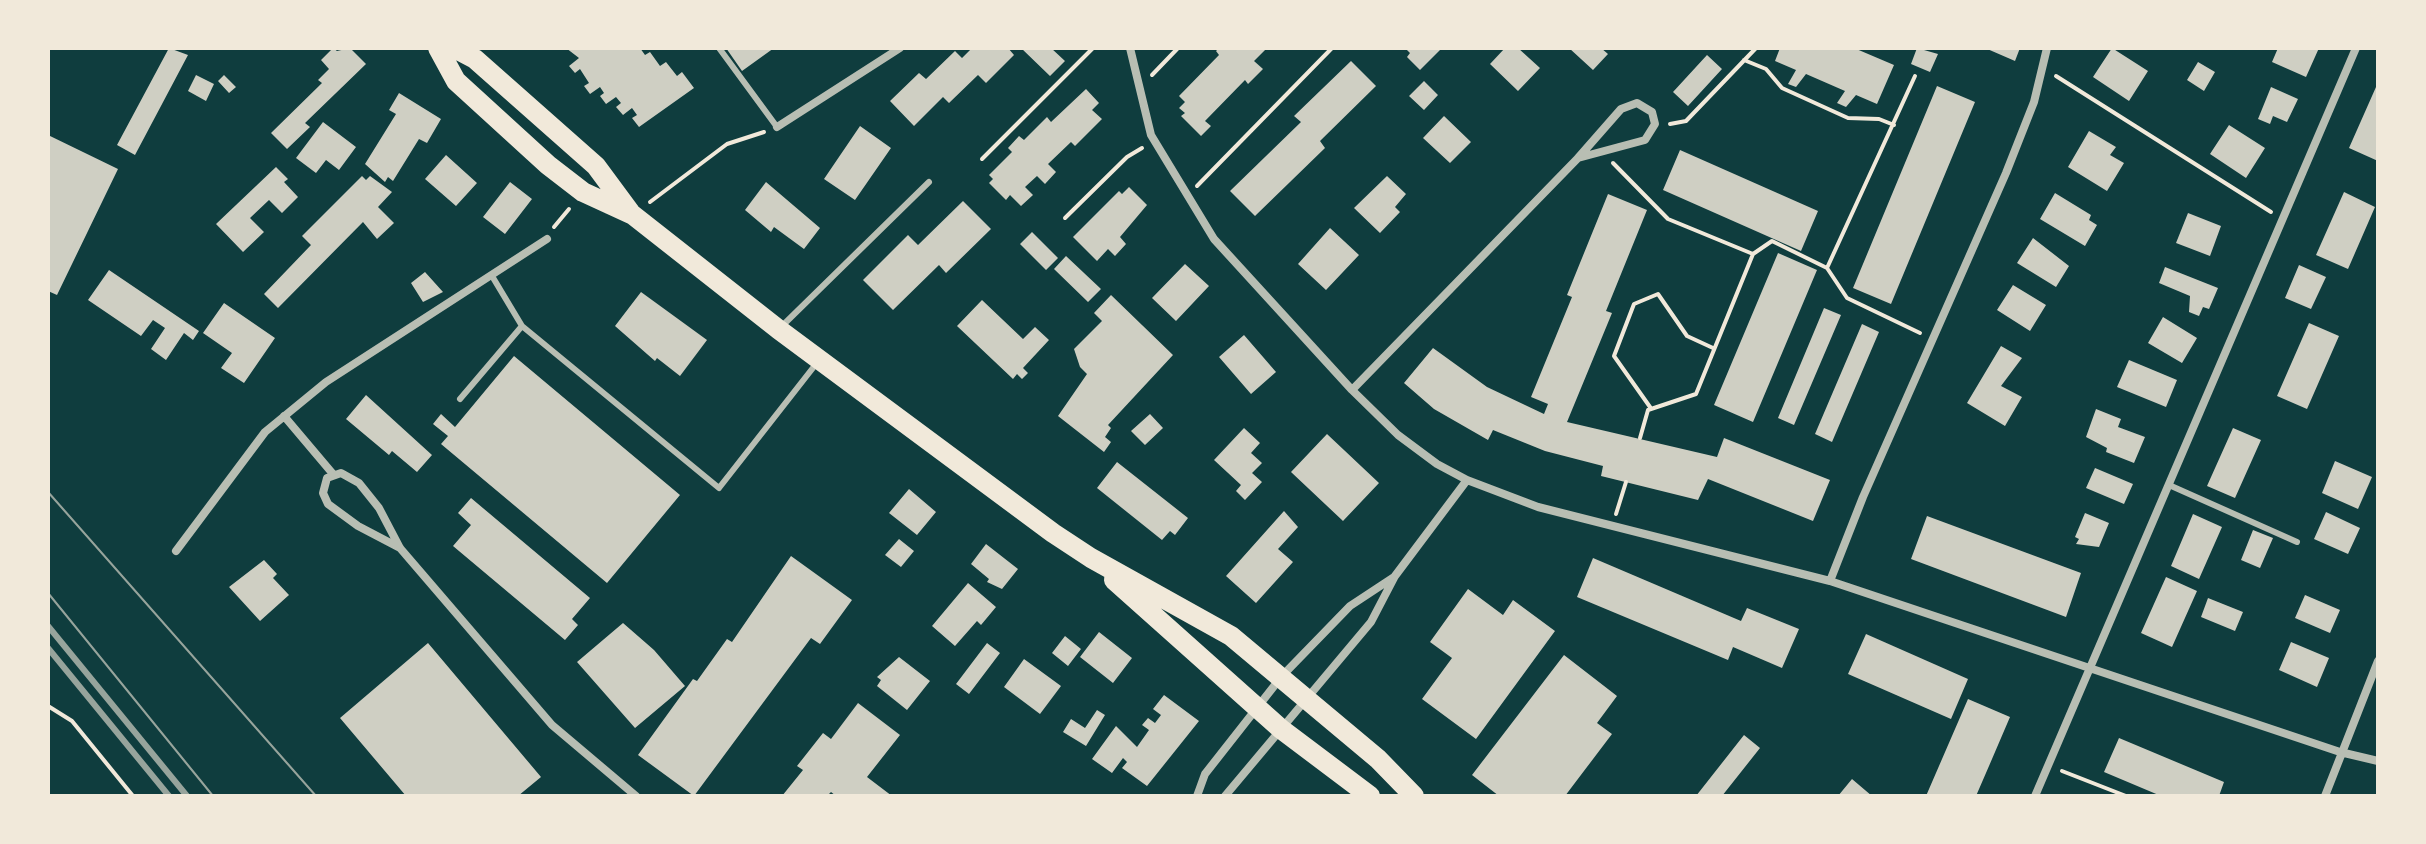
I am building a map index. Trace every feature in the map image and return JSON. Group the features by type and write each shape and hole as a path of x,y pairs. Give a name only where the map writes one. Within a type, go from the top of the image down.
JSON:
{"main road":[{"path":"438,48 465,90 521,143 583,192 633,215 778,329 1091,558 1281,729 1370,796"},
{"path":"454,48 475,59 596,166 633,215"},
{"path":"1091,558 1231,636 1378,759 1414,796"}],"street":[{"path":"777,127 900,48"},
{"path":"1130,48 1154,140 1214,239 1352,390 1407,442 1467,480 1538,507 1830,581 2340,752 2378,761"},
{"path":"1830,581 2011,160 2047,48"},
{"path":"2035,796 2356,48"},
{"path":"1352,390 1578,158 1614,115 1632,103 1649,108 1655,120 1654,127 1640,143 1578,158"},
{"path":"176,551 265,432 284,416 326,382 547,239"},
{"path":"284,416 333,474 349,475 370,494 400,548 552,725 636,796"},
{"path":"333,474 324,486 328,504 358,526 400,548"},
{"path":"1225,796 1371,622 1395,576 1467,480"},
{"path":"1197,796 1205,774 1282,676 1350,606 1395,576"},
{"path":"2325,796 2378,661"}],"lane":[{"path":"719,48 777,127"},
{"path":"778,329 929,182"},
{"path":"492,276 522,326 719,488 819,359"},
{"path":"460,399 522,326"},
{"path":"2169,485 2297,542"}],"path":[{"path":"982,159 1093,48"},
{"path":"1140,89 1178,48"},
{"path":"1187,196 1332,48"},
{"path":"1654,127 1686,121 1756,48"},
{"path":"1744,60 1766,69 1782,88 1848,118 1879,119 1894,125"},
{"path":"2042,69 2283,220"},
{"path":"1827,268 1915,76"},
{"path":"633,215 727,144 777,127"},
{"path":"1065,218 1127,157 1154,140"},
{"path":"1606,153 1617,169 1668,219 1753,254"},
{"path":"547,239 583,192"},
{"path":"1640,438 1648,410 1696,394 1753,254 1772,241 1827,268 1847,298 1932,339"},
{"path":"1650,407 1614,356 1634,304 1658,294 1687,336 1713,348"},
{"path":"1613,524 1626,482"},
{"path":"48,706 72,721 133,796"},
{"path":"2049,766 2126,796"}],"building":[{"path":"169,48 188,55 135,155 117,145"},
{"path":"333,48 337,51 350,48 366,64 305,123 310,127 287,149 271,133 322,83 318,80 329,69 321,60"},
{"path":"566,48 640,48 645,55 650,52 660,66 666,62 677,76 682,72 694,88 639,127 632,118 637,115 632,108 623,115 616,107 621,103 616,97 606,104 600,96 604,93 600,87 590,94 584,86 589,83 580,69 575,73 569,66 579,58"},
{"path":"726,48 774,48 742,71"},
{"path":"972,48 1008,48 1014,55 986,83 978,75 949,103 943,97 914,126 890,101 919,73 926,79 955,51 962,58"},
{"path":"1021,48 1051,48 1065,61 1050,76"},
{"path":"1219,48 1267,48 1254,61 1263,69 1248,84 1245,80 1205,121 1211,126 1201,136 1181,116 1185,113 1179,108 1185,102 1179,96 1219,55 1216,51"},
{"path":"1405,48 1442,48 1420,70 1407,57 1410,53"},
{"path":"1505,48 1518,48 1540,68 1518,91 1490,64"},
{"path":"1569,48 1601,48 1608,54 1593,70"},
{"path":"1780,48 1854,48 1894,65 1877,104 1856,95 1846,107 1837,103 1845,91 1806,74 1796,87 1788,84 1796,70 1775,61"},
{"path":"1917,48 1938,54 1930,72 1911,64"},
{"path":"1985,48 2020,48 2015,61"},
{"path":"2112,48 2148,71 2129,101 2093,77"},
{"path":"2278,48 2319,48 2306,77 2272,62"},
{"path":"1707,55 1722,69 1688,106 1673,92"},
{"path":"1351,61 1376,86 1320,141 1325,148 1255,216 1230,191 1301,122 1294,116"},
{"path":"2198,62 2215,72 2204,91 2187,80"},
{"path":"196,75 214,84 206,101 188,91"},
{"path":"224,75 236,87 229,93 218,81"},
{"path":"1424,81 1438,95 1424,110 1409,96"},
{"path":"1937,86 1975,102 1891,304 1853,288"},
{"path":"2271,87 2298,99 2287,122 2273,116 2270,124 2258,119"},
{"path":"2378,88 2378,161 2349,148"},
{"path":"1086,89 1099,103 1092,110 1102,119 1075,146 1071,142 1048,164 1056,172 1045,184 1037,176 1025,187 1033,195 1021,206 1010,195 1006,200 989,183 993,179 989,175 1012,152 1008,148 1019,136 1024,140 1047,117 1051,122"},
{"path":"399,93 441,119 427,143 419,139 393,181 388,177 385,182 365,164 396,114 389,110"},
{"path":"1444,116 1471,142 1450,163 1423,138"},
{"path":"323,122 356,147 339,170 326,160 316,173 296,158"},
{"path":"2229,125 2265,148 2246,178 2210,154"},
{"path":"860,126 891,148 855,200 824,179"},
{"path":"2089,131 2116,147 2110,155 2124,163 2107,191 2068,167"},
{"path":"48,135 118,169 57,295 48,291"},
{"path":"1680,150 1818,211 1801,251 1663,190"},
{"path":"446,155 477,183 456,206 425,179"},
{"path":"276,167 288,179 284,182 298,197 282,213 269,200 250,218 264,232 243,252 216,224"},
{"path":"362,176 366,180 370,176 392,192 378,207 394,223 377,239 363,222 278,308 264,294 311,245 302,236"},
{"path":"1387,176 1406,194 1395,207 1400,212 1380,233 1354,208"},
{"path":"510,182 532,199 505,234 483,217"},
{"path":"766,182 820,228 804,249 774,227 771,232 745,210"},
{"path":"1129,187 1147,205 1120,237 1126,244 1115,256 1108,249 1097,261 1073,237 1119,191 1122,194"},
{"path":"2344,192 2375,207 2348,269 2316,255"},
{"path":"2055,193 2091,215 2089,220 2097,225 2085,246 2040,219"},
{"path":"1608,194 1647,210 1606,311 1612,313 1567,422 1717,457 1724,438 1830,480 1813,521 1708,479 1698,500 1601,476 1603,466 1545,451 1493,430 1488,440 1434,409 1404,383 1433,348 1487,387 1544,414 1548,404 1531,397 1572,297 1567,295"},
{"path":"963,201 991,229 946,273 939,265 893,310 863,280 908,235 918,245"},
{"path":"2188,213 2221,226 2210,256 2176,243"},
{"path":"1330,228 1359,255 1326,290 1298,264"},
{"path":"1032,232 1058,258 1046,270 1020,244"},
{"path":"2033,238 2069,266 2056,287 2017,263"},
{"path":"1778,253 1817,270 1753,422 1714,405"},
{"path":"1066,256 1101,289 1088,302 1054,269"},
{"path":"1185,264 1209,286 1176,321 1152,298"},
{"path":"2299,265 2326,277 2311,309 2285,298"},
{"path":"2165,267 2218,288 2209,309 2203,307 2199,316 2189,312 2190,296 2159,283"},
{"path":"109,270 199,331 193,340 184,333 166,360 151,349 165,328 153,320 141,336 88,300"},
{"path":"425,272 443,292 423,302 411,283"},
{"path":"2013,285 2046,305 2030,331 1997,310"},
{"path":"641,292 707,340 680,376 657,358 655,361 615,326"},
{"path":"1111,295 1173,355 1108,425 1111,428 1105,437 1111,442 1104,452 1058,416 1087,374 1080,367 1074,349 1102,321 1094,313"},
{"path":"982,300 1023,339 1035,327 1049,340 1023,368 1028,373 1022,379 1017,374 1013,379 957,326"},
{"path":"224,303 275,338 244,383 221,368 232,353 203,333"},
{"path":"1824,308 1841,315 1794,425 1778,418"},
{"path":"2163,317 2197,338 2182,363 2148,343"},
{"path":"2309,323 2339,336 2307,409 2277,396"},
{"path":"1862,324 1879,332 1832,442 1815,434"},
{"path":"1244,335 1276,372 1251,394 1219,357"},
{"path":"2001,346 2022,358 2001,386 2022,397 2005,426 1967,403"},
{"path":"514,356 680,495 607,583 441,444 448,436 433,424 441,414 455,427"},
{"path":"2129,360 2177,380 2166,407 2117,387"},
{"path":"366,395 432,455 417,472 392,451 389,455 346,419"},
{"path":"2096,409 2121,419 2118,427 2145,437 2134,463 2106,452 2107,448 2086,437"},
{"path":"1150,414 1163,428 1145,445 1131,431"},
{"path":"1244,428 1260,443 1251,453 1262,463 1252,473 1262,482 1245,500 1236,491 1241,485 1214,460"},
{"path":"2233,428 2261,440 2235,498 2207,486"},
{"path":"1327,434 1379,483 1343,521 1291,472"},
{"path":"2335,461 2372,477 2358,509 2322,493"},
{"path":"1117,462 1188,518 1175,535 1170,531 1162,540 1097,488"},
{"path":"2095,468 2133,484 2124,504 2086,488"},
{"path":"909,489 936,512 917,535 889,513"},
{"path":"471,498 590,598 572,619 578,625 565,640 453,546 471,525 458,513"},
{"path":"1284,511 1298,527 1278,549 1293,562 1256,603 1226,576"},
{"path":"2326,512 2360,528 2348,554 2314,539"},
{"path":"2085,513 2109,523 2099,547 2076,544 2079,539 2075,537"},
{"path":"2193,514 2222,527 2199,579 2171,566"},
{"path":"1927,516 2081,573 2066,617 1911,559"},
{"path":"2253,530 2273,538 2260,568 2241,560"},
{"path":"899,539 914,551 901,567 885,555"},
{"path":"986,544 1018,569 1002,589 987,582 989,579 971,564"},
{"path":"791,556 852,600 820,644 811,638 694,796 638,755 693,679 697,681 727,639 732,642"},
{"path":"1593,558 1741,621 1747,608 1799,629 1782,668 1733,647 1728,660 1577,597"},
{"path":"264,560 277,574 273,578 289,595 260,621 229,587"},
{"path":"2166,577 2197,591 2172,647 2141,633"},
{"path":"968,583 996,607 981,625 977,621 955,646 932,626"},
{"path":"1468,589 1503,615 1513,600 1555,631 1476,739 1422,699 1452,658 1430,642"},
{"path":"2305,595 2340,610 2330,633 2295,618"},
{"path":"2208,598 2243,612 2235,631 2201,617"},
{"path":"623,623 654,650 685,686 635,728 577,662"},
{"path":"1099,632 1132,658 1113,683 1080,657"},
{"path":"1866,634 1968,679 1951,719 1848,674"},
{"path":"1065,636 1081,649 1068,666 1052,653"},
{"path":"2291,642 2329,658 2317,687 2279,670"},
{"path":"428,643 541,777 518,796 406,796 340,718"},
{"path":"987,643 1000,653 969,694 956,684"},
{"path":"1564,655 1617,696 1597,723 1612,734 1565,796 1499,796 1472,775"},
{"path":"899,657 930,681 907,710 877,686 881,680 877,677"},
{"path":"1024,659 1061,686 1040,714 1004,687"},
{"path":"1164,695 1199,721 1147,786 1122,768 1127,762 1123,758 1112,773 1092,759 1116,726 1137,747 1149,730 1142,725 1148,718 1155,723 1161,715 1153,709"},
{"path":"1968,699 2010,717 1989,766 1976,796 1926,796"},
{"path":"858,703 900,735 867,777 892,796 836,796 831,792 827,796 782,796 803,770 797,766 823,733 831,739"},
{"path":"1097,710 1105,715 1086,746 1063,732 1071,719 1085,728"},
{"path":"1744,735 1760,748 1722,796 1696,796"},
{"path":"2119,738 2224,782 2219,796 2161,796 2104,772"},
{"path":"1852,779 1872,796 1838,796"}],"tram line":[{"path":"48,492 316,796"},
{"path":"48,593 213,796"}],"railway":[{"path":"48,626 187,796"},
{"path":"48,648 169,796"}]}
